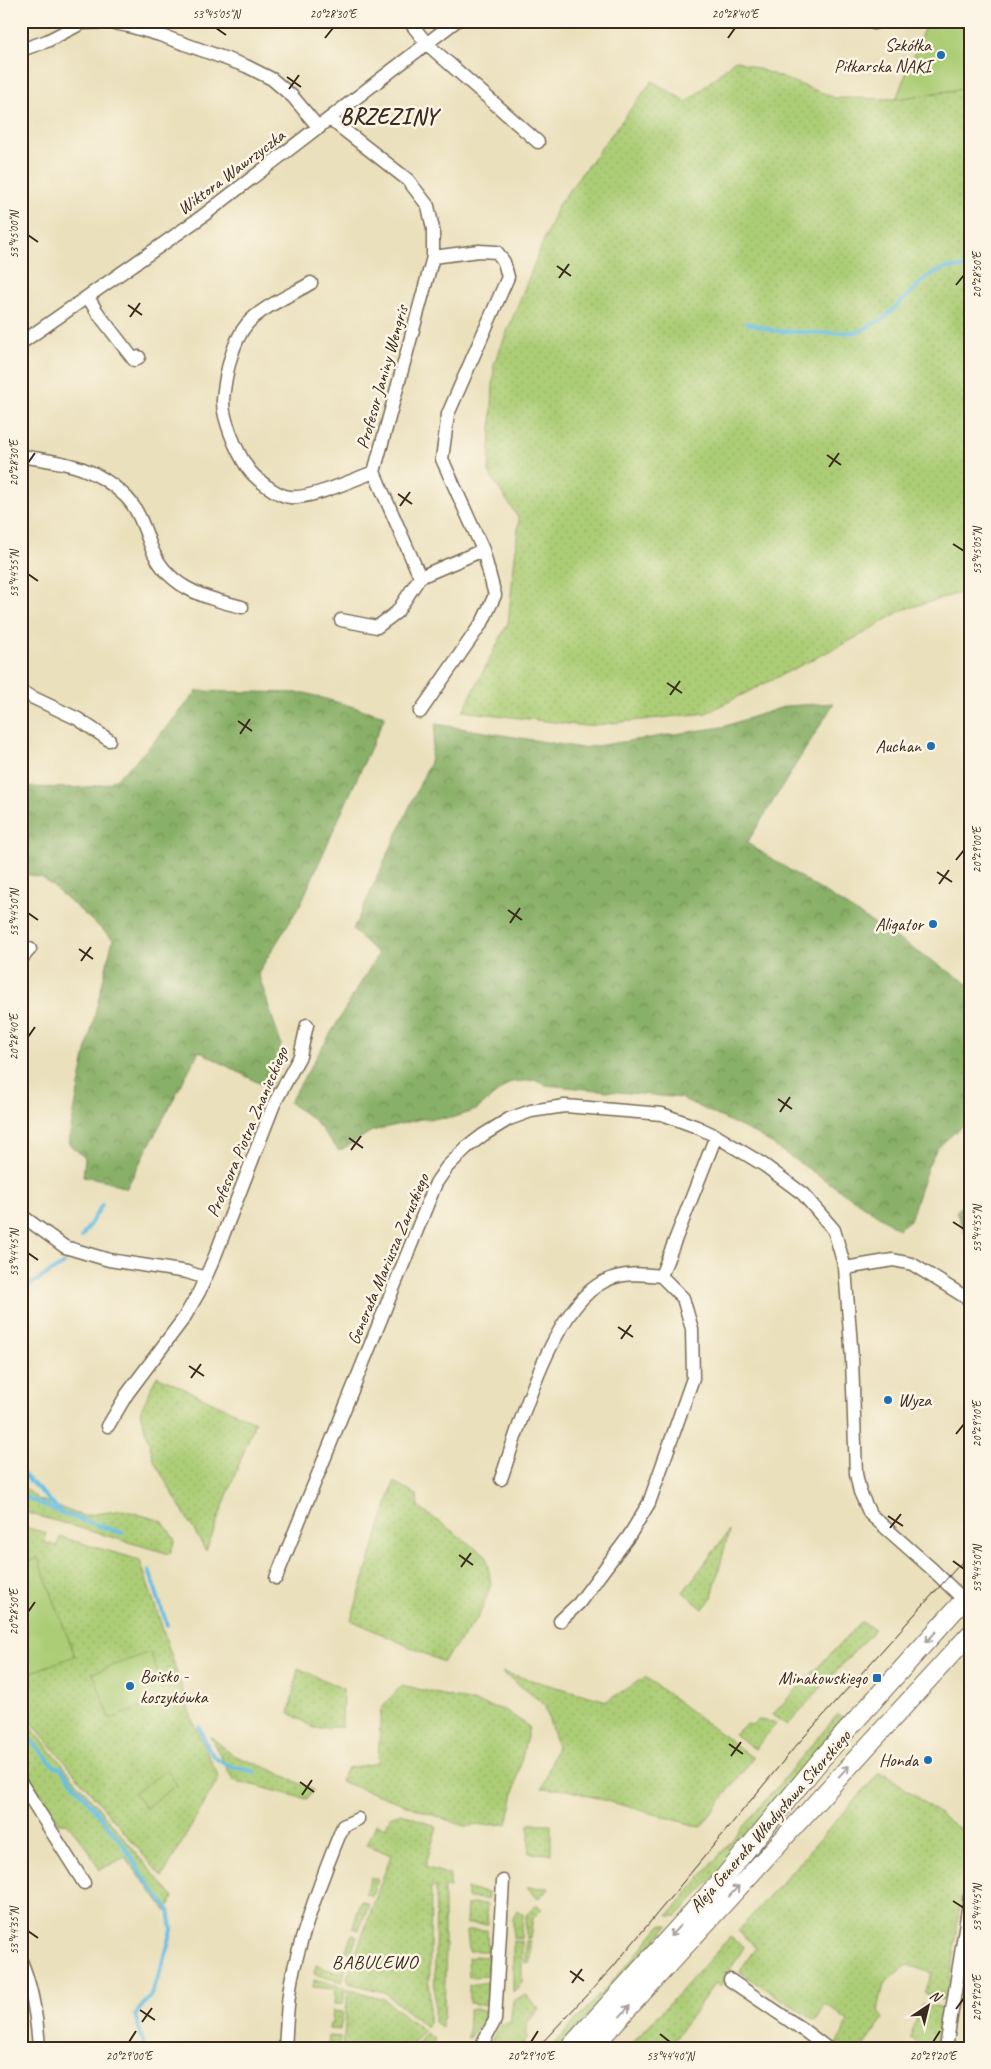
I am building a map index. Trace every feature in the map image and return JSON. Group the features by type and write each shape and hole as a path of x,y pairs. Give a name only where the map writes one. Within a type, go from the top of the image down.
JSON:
{"main road":[{"name":"Aleja Generała Władysława Sikorskiego","path":"569,2048 717,1884 823,1758 968,1600"},
{"name":"Aleja Generała Władysława Sikorskiego","path":"592,2048 970,1634"}],"street":[{"path":"408,21 427,44 538,142"},
{"name":"Wiktora Wawrzyczka","path":"21,343 200,218 456,21"},
{"path":"869,21 874,23 878,21"},
{"path":"21,50 47,41 82,23 108,22 129,26 160,35 246,66 272,79 293,97 319,128"},
{"name":"Profesor Janiny Wengris","path":"330,119 408,180 428,206 433,229 434,257 374,472 420,577"},
{"path":"420,712 483,620 495,595 483,550 442,458 448,414 508,277 504,262 497,252 479,251 434,257"},
{"path":"311,283 270,306 247,324 232,350 223,401 230,434 247,468 269,488 289,497 309,496 374,472"},
{"path":"88,297 96,312 134,360 139,356"},
{"path":"21,456 78,466 102,477 125,495 142,521 151,546 163,569 182,586 205,598 242,608"},
{"path":"342,620 376,627 397,612 420,577 483,550"},
{"path":"21,692 78,719 109,740"},
{"path":"21,959 30,949"},
{"name":"Profesora Piotra Znanieckiego","path":"108,1426 127,1394 184,1318 205,1278 274,1104 300,1056 307,1026"},
{"name":"Generała Mariusza Zaruskiego","path":"276,1578 436,1183 447,1167 472,1144 510,1119 531,1111 565,1106 662,1114 697,1127 716,1136 764,1165 803,1194 834,1230 845,1268 856,1474 860,1492 870,1514 968,1600"},
{"path":"661,1276 716,1136"},
{"path":"21,1215 65,1247 109,1260 187,1272 205,1278"},
{"path":"845,1268 893,1260 912,1264 970,1300"},
{"path":"501,1479 537,1377 559,1333 576,1305 592,1289 604,1281 620,1275 661,1276 683,1298 692,1329 693,1378 649,1503 628,1536 579,1603 560,1621"},
{"path":"23,1789 84,1883"},
{"path":"285,2048 293,1969 302,1937 343,1826 358,1819"},
{"path":"480,2048 495,2020 503,1881"},
{"path":"946,2048 970,1897"},
{"path":"21,1961 28,1977 36,2014 39,2048"},
{"path":"730,1980 827,2048"}],"green space":[{"name":"Szkółka Piłkarska NAKI","path":"927,21 970,21 970,93 961,89 896,99"},
{"path":"735,60 836,98 896,99 962,89 970,93 970,590 902,610 863,634 706,713 585,726 463,711 508,623 519,519 489,473 494,364 558,205 652,81 687,102"},
{"path":"197,691 305,693 385,716 301,903 258,973 281,1044 270,1089 199,1051 126,1189 108,1181 83,1176 85,1158 68,1143 85,1056 113,939 43,878 21,873 21,787 64,788 106,784 126,770 139,757"},
{"path":"834,703 747,843 970,985 970,1119 937,1148 928,1166 910,1220 898,1229 758,1135 681,1098 545,1085 537,1080 511,1082 476,1110 451,1118 421,1119 372,1131 339,1151 312,1118 289,1103 378,954 353,930 430,762 436,724 582,748 722,727 786,706"},
{"path":"970,1196 970,1244 956,1212"},
{"path":"157,1376 255,1422 206,1551 155,1463 140,1412"},
{"path":"394,1482 417,1495 418,1507 486,1555 491,1584 479,1616 443,1662 351,1620"},
{"path":"21,1485 38,1499 82,1516 123,1510 162,1521 175,1540 170,1554 21,1511"},
{"path":"21,1526 46,1533 44,1542 57,1546 60,1537 140,1560 193,1722 219,1778 162,1877 21,1710"},
{"path":"729,1531 712,1597 703,1609 683,1592"},
{"path":"38,1558 75,1656 21,1676 21,1564"},
{"path":"861,1622 875,1629 787,1725 772,1715"},
{"name":"Boisko - koszykówka","path":"150,1652 167,1698 110,1719 93,1673"},
{"path":"298,1668 343,1689 342,1727 314,1728 289,1713"},
{"path":"502,1672 607,1701 645,1677 753,1758 701,1827 568,1790 542,1788 557,1746 544,1704"},
{"path":"402,1685 505,1710 529,1727 507,1824 464,1826 340,1781 347,1768 378,1763 381,1709"},
{"path":"838,1714 845,1720 715,1876 677,1916 668,1916"},
{"path":"21,1715 173,1897 167,1912 125,1857 100,1870 86,1846 67,1823 58,1823 21,1762"},
{"path":"759,1720 776,1724 755,1749 734,1734 747,1724 751,1725"},
{"path":"210,1736 233,1755 272,1770 313,1790 307,1799 233,1780"},
{"path":"167,1770 177,1785 145,1808 134,1793"},
{"path":"879,1773 887,1775 969,1836 950,1979 946,1998 942,2001 925,1993 932,1973 907,1965 884,1984 878,2010 883,2019 862,2048 839,2048 837,2045 848,2021 826,2004 816,2021 739,1972 756,1947 738,1931"},
{"path":"401,1813 437,1827 425,1867 450,1875 450,1887 444,1887 444,1943 446,1943 444,2018 442,2019 442,2028 434,2022 436,1887 431,1887 429,2022 426,2027 384,1992 349,1983 347,1978 391,1855 367,1845 376,1824 386,1828 390,1817"},
{"path":"529,1824 551,1824 551,1854 529,1853"},
{"path":"371,1877 378,1880 372,1896 365,1893"},
{"path":"527,1887 549,1888 538,1899"},
{"path":"467,1889 488,1893 488,1899 467,1898"},
{"path":"361,1900 369,1904 359,1930 353,1928"},
{"path":"486,1904 488,1924 466,1924 467,1905"},
{"path":"537,1904 542,1909 533,1918 530,1938 526,1939 526,1915"},
{"path":"518,1910 523,1914 521,1939 513,1938 513,1918"},
{"path":"661,1925 669,1925 560,2048 550,2048 624,1969"},
{"path":"487,1930 488,1951 469,1951 467,1931"},
{"path":"352,1934 357,1936 351,1953 346,1951"},
{"path":"730,1937 744,1947 720,1986 715,1983 668,2048 628,2048"},
{"path":"513,1941 522,1942 522,1983 513,1992"},
{"path":"526,1941 530,1941 530,1963 525,1963"},
{"path":"474,1956 488,1957 488,1976 469,1977 468,1958 473,1958"},
{"path":"343,1958 348,1960 342,1982 314,1974 316,1965 338,1973"},
{"path":"970,1972 970,2034 962,2033"},
{"path":"314,1980 345,1987 343,2004 334,2004 335,1989 313,1987"},
{"path":"487,1982 487,2005 469,2003 469,1985"},
{"path":"348,1989 384,1999 424,2031 410,2048 343,2048"},
{"path":"526,1995 539,2009 527,2023 527,2040 519,2048 488,2048 500,2024 510,2023 513,2001"},
{"path":"922,2004 939,2007 945,2011 941,2048 923,2048 910,2038"},
{"path":"469,2010 486,2010 483,2020 468,2039"},
{"path":"333,2011 343,2012 340,2030 329,2029 330,2023 332,2023"},
{"path":"426,2033 435,2040 432,2048 415,2048"},
{"path":"329,2036 341,2037 339,2048 328,2048"}],"waterway":[{"path":"747,323 775,331 858,332 883,319 928,276 945,268 970,267"},
{"path":"82,1237 102,1205"},
{"path":"21,1306 28,1286 64,1264"},
{"path":"21,1472 60,1511"},
{"path":"21,1495 64,1514 122,1533"},
{"path":"149,1570 167,1625"},
{"path":"199,1727 213,1755 218,1760 225,1764 255,1772"},
{"path":"21,1729 54,1766 61,1768 123,1844 143,1877 169,1910 172,1930 163,1964 151,1995 135,2015 145,2048"}],"tram line":[{"path":"537,2048 612,1968 795,1747 970,1553"}],"place":[{"name":"Szkółka Piłkarska NAKI","path":"941,55"},
{"name":"Auchan","path":"931,746"},
{"name":"Aligator","path":"933,924"},
{"name":"Wyza","path":"888,1400"},
{"name":"Minakowskiego","path":"877,1678"},
{"name":"Boisko - koszykówka","path":"130,1686"},
{"name":"Honda","path":"928,1760"}],"district":[{"name":"BRZEZINY","path":"389,117"},
{"name":"BABULEWO","path":"375,1962"}]}
